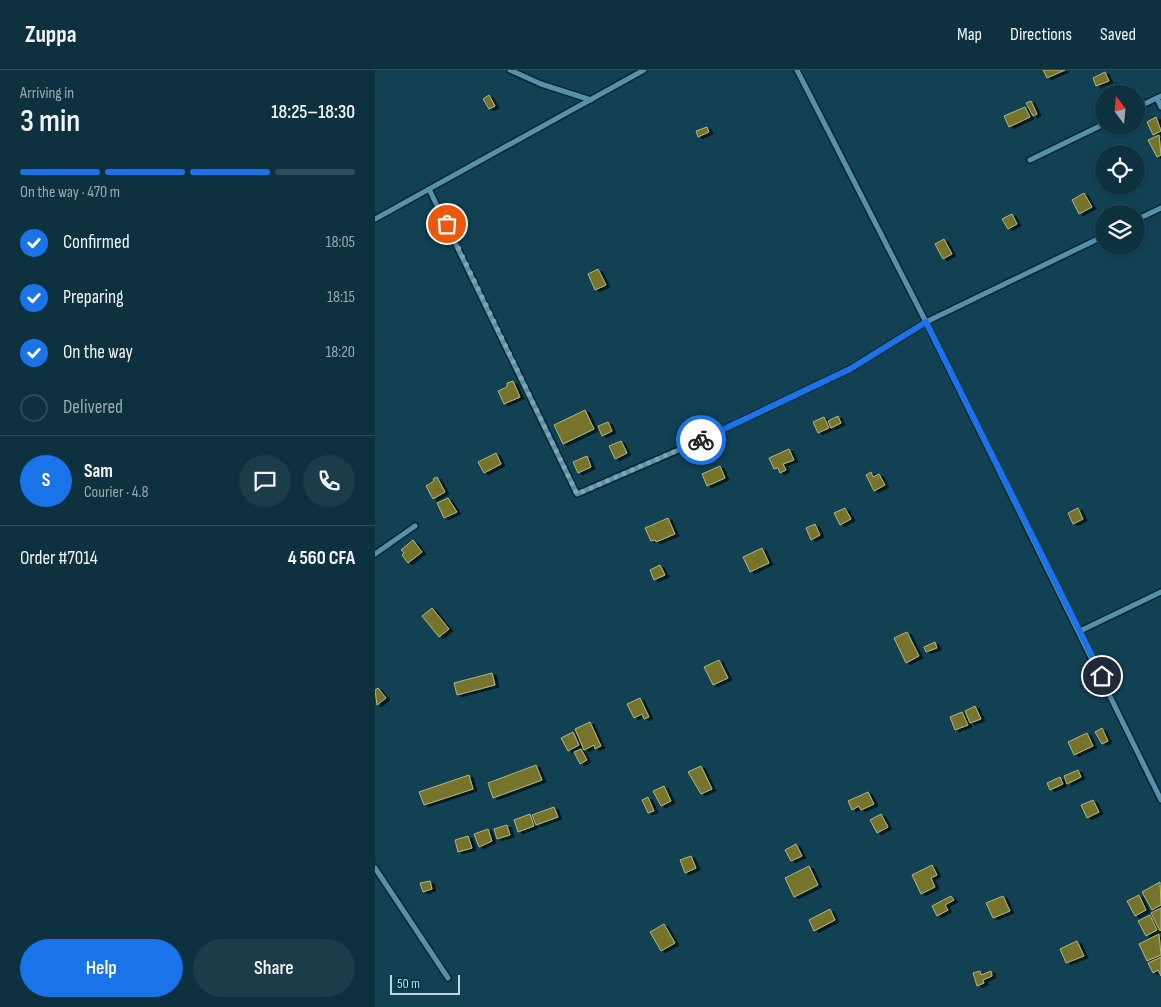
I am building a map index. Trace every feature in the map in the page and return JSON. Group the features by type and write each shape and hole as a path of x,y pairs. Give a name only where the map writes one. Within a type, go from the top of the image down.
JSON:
{"street":[{"path":"510,70 541,84 591,100"},
{"path":"375,218 644,70"},
{"path":"797,70 926,322 1080,631 1161,800"},
{"path":"1145,104 1159,97 1161,106"},
{"path":"1030,160 1095,128"},
{"path":"429,188 577,494 697,442 850,369 926,322 1095,240"},
{"path":"1145,216 1161,208"},
{"path":"375,554 415,526"},
{"path":"1080,631 1161,592"},
{"path":"375,868 448,978"}],"building":[{"path":"1043,70 1065,70 1047,78"},
{"path":"1105,72 1109,81 1096,85 1093,78"},
{"path":"489,95 495,106 489,109 483,99"},
{"path":"1031,101 1037,114 1033,116 1026,103"},
{"path":"1025,107 1030,117 1009,127 1004,116"},
{"path":"1156,117 1161,131 1153,135 1147,122"},
{"path":"707,127 709,132 698,137 696,131"},
{"path":"1159,135 1161,155 1157,157 1148,140"},
{"path":"1084,193 1092,207 1079,214 1072,200"},
{"path":"1012,214 1017,224 1008,229 1002,219"},
{"path":"944,239 952,254 943,259 935,244"},
{"path":"598,269 606,285 595,290 588,274"},
{"path":"513,381 520,397 504,404 498,391 507,387 507,383"},
{"path":"585,410 594,429 563,444 554,425"},
{"path":"838,416 841,423 831,428 828,421"},
{"path":"824,417 829,428 818,433 813,422"},
{"path":"608,422 612,431 602,436 598,426"},
{"path":"621,441 627,453 615,459 609,446"},
{"path":"789,449 794,460 783,464 786,470 780,473 778,468 774,469 769,458"},
{"path":"496,453 501,464 484,473 478,462"},
{"path":"587,456 591,467 578,473 573,462"},
{"path":"720,466 725,478 707,486 702,474"},
{"path":"871,472 873,477 879,474 885,485 874,491 866,475"},
{"path":"437,477 445,492 433,499 426,486"},
{"path":"448,498 457,512 444,518 437,503"},
{"path":"845,508 851,519 840,525 834,513"},
{"path":"1078,508 1083,519 1073,524 1068,513"},
{"path":"668,518 675,534 656,542 655,540 651,541 645,528"},
{"path":"815,524 820,535 811,540 806,528"},
{"path":"413,540 422,552 408,563 401,550"},
{"path":"762,548 769,563 750,572 743,557"},
{"path":"660,565 665,575 654,580 650,570"},
{"path":"432,608 449,629 439,637 422,616"},
{"path":"907,632 919,656 906,663 894,638"},
{"path":"935,642 937,648 926,652 924,647"},
{"path":"719,660 728,678 713,685 704,667"},
{"path":"492,673 495,685 457,695 454,683"},
{"path":"378,688 386,698 377,705 375,690"},
{"path":"640,698 649,717 644,719 642,714 634,718 627,704"},
{"path":"975,706 981,719 970,723 965,711"},
{"path":"962,712 968,725 955,730 950,717"},
{"path":"590,722 601,746 595,749 594,745 584,750 575,729"},
{"path":"1102,728 1108,741 1102,744 1095,732"},
{"path":"573,732 579,745 568,751 561,738"},
{"path":"1087,733 1093,746 1074,755 1068,742"},
{"path":"581,749 587,760 580,764 574,752"},
{"path":"536,765 542,780 493,798 488,783"},
{"path":"701,766 712,789 701,794 688,772"},
{"path":"1078,770 1081,777 1067,784 1064,776"},
{"path":"469,775 473,789 424,805 419,792"},
{"path":"1060,777 1063,784 1050,790 1047,783"},
{"path":"664,786 671,801 661,806 653,791"},
{"path":"868,792 874,804 861,810 859,806 852,810 848,801"},
{"path":"648,797 654,811 648,813 642,800"},
{"path":"1093,800 1099,812 1087,818 1081,805"},
{"path":"554,807 558,817 536,825 532,815"},
{"path":"530,814 534,826 518,832 514,820"},
{"path":"881,814 888,827 877,833 870,820"},
{"path":"507,825 510,835 497,839 494,829"},
{"path":"488,829 492,841 479,847 474,834"},
{"path":"468,836 472,848 458,852 455,840"},
{"path":"796,844 802,856 791,861 785,850"},
{"path":"691,856 696,868 685,873 680,860"},
{"path":"932,865 937,875 931,878 935,887 921,894 912,875"},
{"path":"809,866 818,885 794,897 785,878"},
{"path":"430,881 432,889 423,892 420,883"},
{"path":"1160,882 1161,905 1152,910 1142,892"},
{"path":"1139,895 1146,910 1135,916 1127,901"},
{"path":"951,896 954,900 945,905 948,910 937,916 932,906"},
{"path":"1003,896 1010,911 993,918 986,903"},
{"path":"1161,908 1161,930 1160,931 1151,913"},
{"path":"830,909 835,920 814,931 809,920"},
{"path":"1150,915 1157,930 1146,936 1138,921"},
{"path":"664,924 675,943 661,951 650,932"},
{"path":"1159,934 1161,955 1147,961 1139,944"},
{"path":"1077,941 1084,956 1066,963 1060,949"},
{"path":"1161,957 1161,976 1158,970 1153,973 1148,963"},
{"path":"980,971 981,975 991,971 992,976 983,980 984,983 977,986 973,973"}],"way so far":[{"path":"447,224 577,494 701,440"}],"route":[{"path":"701,440 850,369 926,322 1102,676"}]}
